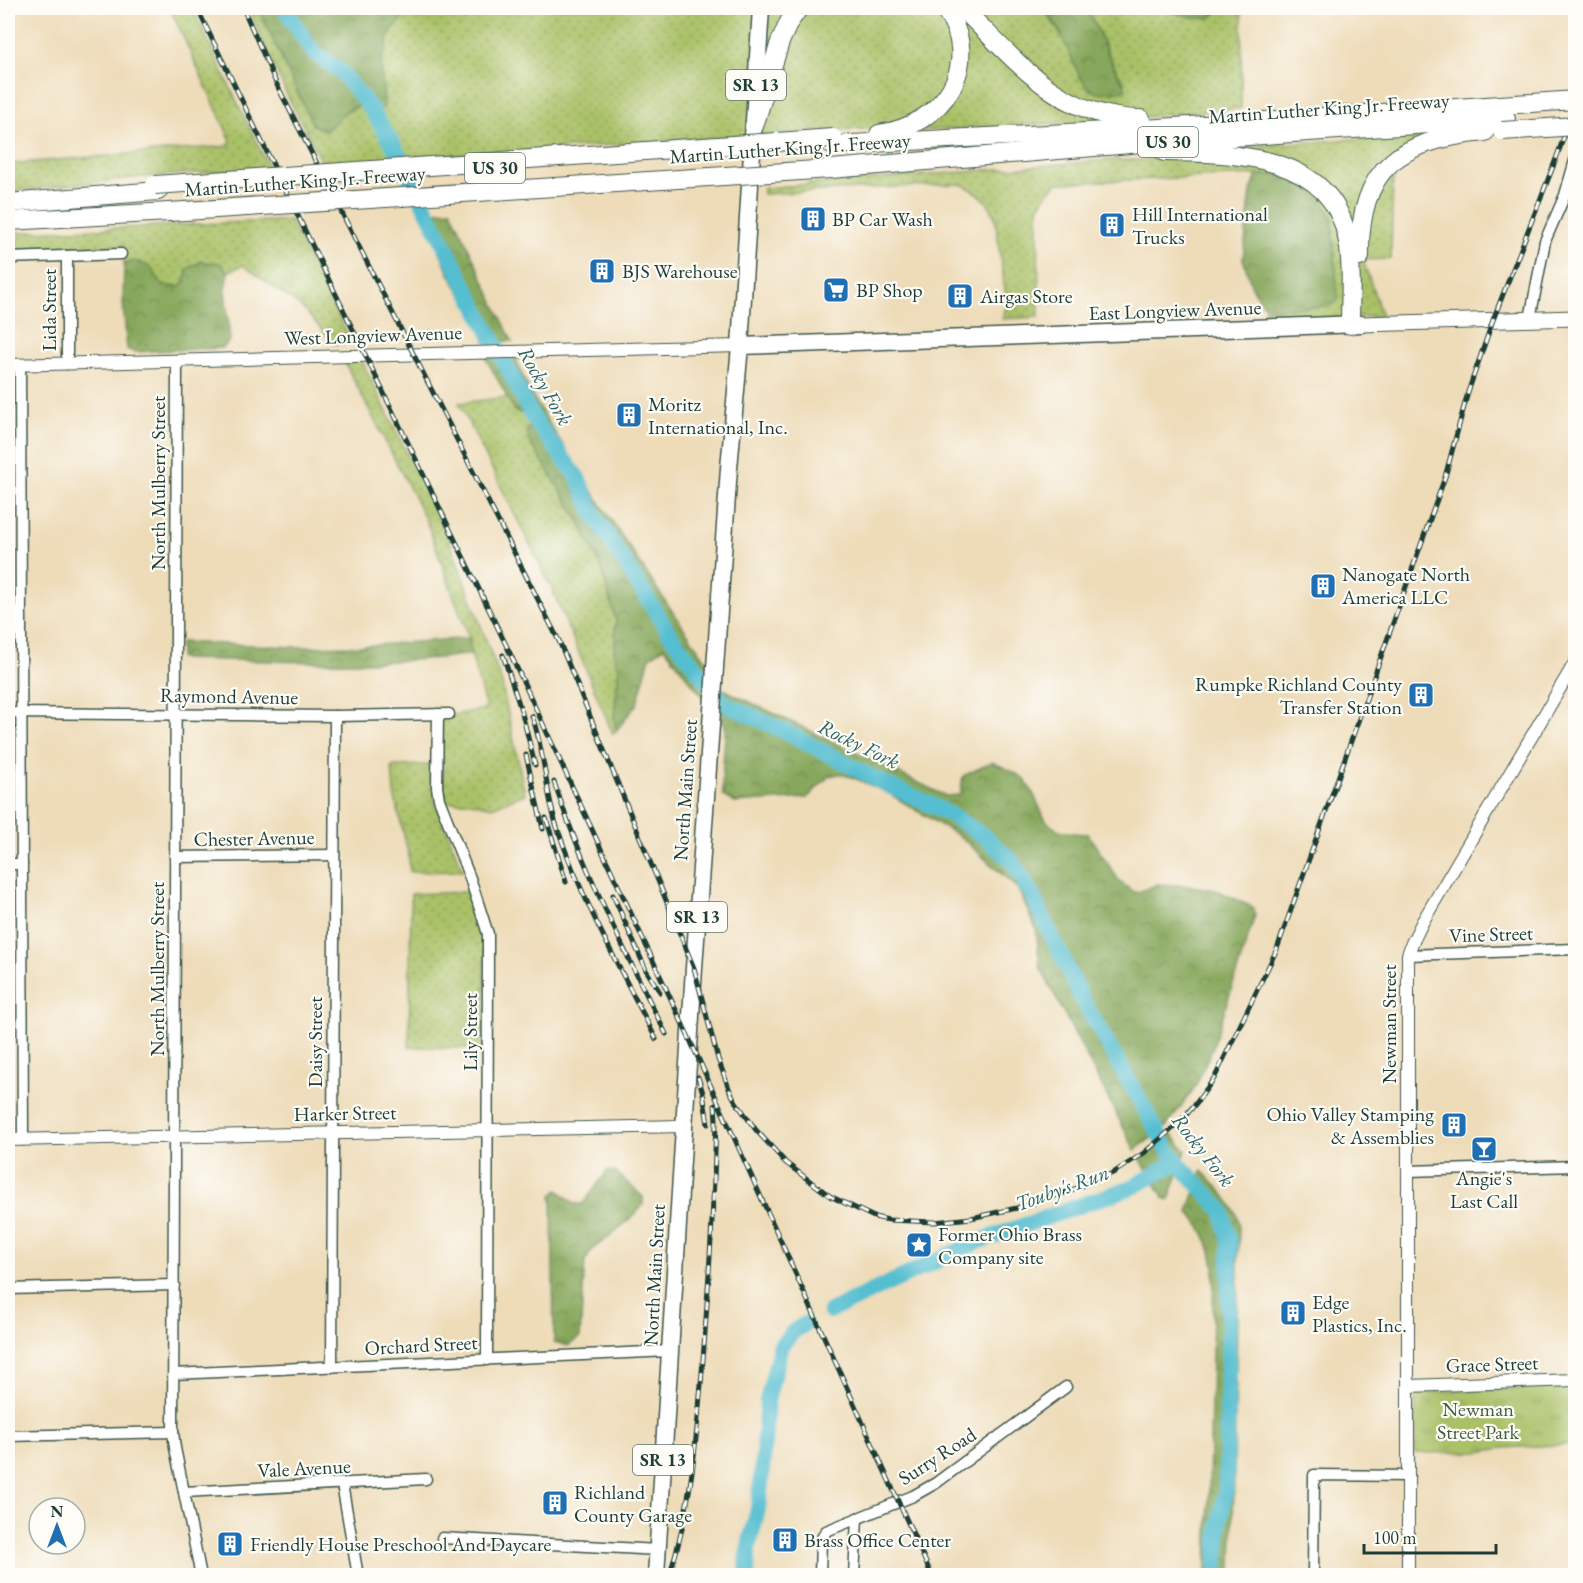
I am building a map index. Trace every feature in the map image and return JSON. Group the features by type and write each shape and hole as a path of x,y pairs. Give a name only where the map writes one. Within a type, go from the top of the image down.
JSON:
{"highway":[{"path":"754,126 780,42 789,22 799,8"},
{"path":"832,142 887,133 917,124 928,117 944,101 958,74 960,53 954,27 944,8"},
{"path":"962,8 1047,88 1077,106 1105,116 1160,119 1353,108 1385,113"},
{"path":"1356,325 1360,228 1365,204 1374,184 1397,158 1421,144 1458,135 1509,113 1575,93"},
{"name":"Martin Luther King Jr. Freeway","path":"8,202 157,188 832,142 1144,129 1479,107 1509,113 1575,100"},
{"path":"1509,113 1575,126"},
{"name":"Martin Luther King Jr. Freeway","path":"8,221 121,215 171,216 830,172 1142,143 1509,113 1575,114"},
{"path":"830,172 1131,152 1224,155 1277,164 1312,181 1323,191 1338,213 1348,245 1356,325"}],"main road":[{"name":"North Main Street","path":"657,1573 684,1126 712,709 740,346 761,8"},
{"name":"East Longview Avenue","path":"740,346 1575,318"}],"street":[{"path":"1530,319 1545,241 1570,196 1575,157"},
{"path":"8,258 121,254"},
{"name":"Lida Street","path":"67,256 67,364"},
{"name":"West Longview Avenue","path":"14,365 740,346"},
{"name":"North Mulberry Street","path":"177,360 173,1432 201,1575"},
{"name":"Lida Street","path":"14,365 21,713 23,1140"},
{"name":"Newman Street","path":"1408,1575 1408,955 1416,934 1575,661"},
{"name":"Raymond Avenue","path":"8,712 335,716 444,714"},
{"name":"Lily Street","path":"444,714 437,787 439,799 470,878 488,934 487,1360"},
{"name":"Daisy Street","path":"332,1367 335,716"},
{"name":"Chester Avenue","path":"175,857 334,855"},
{"path":"8,864 22,864"},
{"name":"Vine Street","path":"1408,955 1575,949"},
{"name":"Harker Street","path":"8,1140 684,1126"},
{"path":"1408,1172 1575,1166"},
{"path":"8,1289 174,1285"},
{"name":"Orchard Street","path":"174,1374 670,1352"},
{"name":"Grace Street","path":"1409,1386 1575,1380"},
{"name":"Surry Road","path":"820,1575 821,1540 826,1531 913,1496 936,1483 1066,1387"},
{"path":"8,1436 173,1432"},
{"path":"1313,1575 1314,1475 1409,1476"},
{"name":"Vale Avenue","path":"184,1492 426,1479"},
{"path":"342,1484 358,1575"},
{"path":"855,1575 857,1518"},
{"path":"442,1538 658,1550"}],"green space":[{"path":"170,8 192,8 269,168 142,177 8,192 8,164 228,146 231,141"},
{"path":"248,8 258,8 313,125 361,105 384,107 381,64 390,32 411,8 1044,8 1065,42 1080,77 1125,84 1086,8 1157,8 1197,18 1210,18 1220,8 1242,8 1241,108 1104,121 914,131 856,129 323,164 287,95"},
{"path":"258,8 411,8 390,32 381,64 384,107 374,116 364,107 353,107 326,131 313,125"},
{"path":"1044,8 1086,8 1126,90 1098,93 1088,89 1080,77 1058,28"},
{"path":"1157,8 1220,8 1210,18 1196,18"},
{"path":"1428,134 1420,152 1393,173 1391,259 1363,260 1382,316 1265,321 1265,307 1279,309 1279,175 1057,183 1038,208 1039,317 1002,319 1007,305 995,218 986,201 972,190 960,184 763,194 763,188 1109,160 1141,160 1207,149"},
{"path":"1257,175 1279,175 1304,185 1322,201 1332,217 1338,300 1329,306 1279,309 1265,307 1252,287 1243,259 1251,191"},
{"path":"451,210 512,341 485,342 484,333 478,321 448,272 430,221 433,211"},
{"path":"290,220 352,343 335,344 301,307 243,265 228,272 220,263 185,281 180,287 162,285 151,269 143,264 131,262 124,264 124,246 8,251 8,233"},
{"path":"135,261 151,267 162,285 180,287 185,281 187,269 200,262 220,263 228,272 225,290 230,340 223,348 134,352 127,349 123,303 124,264"},
{"path":"516,354 523,377 544,416 708,663 705,700 664,647 650,657 637,704 616,731 614,718 619,668 614,654 616,621 601,567 577,516 529,441 527,431 532,423 528,415 515,411 484,355"},
{"path":"360,357 448,537 501,680 525,794 492,807 471,802 444,802 441,717 486,709 469,638 426,520 343,359"},
{"path":"507,397 515,411 528,415 601,567 616,621 614,654 619,667 614,718 616,731 613,734 551,587 459,403"},
{"path":"469,638 471,654 399,661 180,659 180,642 296,647 361,646"},
{"path":"723,689 946,796 960,795 963,776 992,762 1025,780 1045,819 1051,825 1059,830 1088,834 1120,882 1136,893 1158,884 1193,886 1219,891 1254,908 1255,915 1213,1047 1195,1087 1166,1127 1135,1150 1040,967 1036,929 1018,889 962,838 890,794 852,777 839,774 829,776 807,798 735,803 723,796 725,724 719,719"},
{"path":"431,765 435,802 463,871 410,872 408,853 394,794 392,766"},
{"path":"468,892 482,926 485,942 485,1048 409,1047 411,894"},
{"path":"1172,1135 1186,1151 1169,1200 1164,1198 1140,1159"},
{"path":"607,1171 616,1172 643,1197 643,1205 628,1221 592,1250 585,1261 580,1337 568,1346 554,1342 552,1195 558,1190 575,1204 583,1204"},
{"path":"1202,1171 1228,1200 1239,1222 1232,1575 1207,1575 1214,1266 1205,1236 1188,1211"},
{"name":"Newman Street Park","path":"1572,1386 1575,1444 1502,1448 1480,1452 1415,1453 1415,1393"}],"waterway":[{"name":"Rocky Fork","path":"284,8 313,52 341,72 371,109 395,148 533,418 578,478 595,516 671,636 724,703 951,815 984,836 1013,862 1034,899 1081,997 1165,1145 1177,1162 1222,1210 1230,1244 1226,1489 1219,1526 1216,1576"},
{"path":"289,12 295,8"},
{"name":"Touby's Run","path":"830,1311 977,1242 1135,1186 1177,1162"},
{"name":"Touby's Run","path":"747,1576 748,1550 758,1509 761,1484 767,1401 781,1345 794,1331 805,1324"}],"railway":[{"path":"197,8 509,651 690,1040 932,1576"},
{"path":"243,8 276,83 559,641 694,968 718,1059 730,1091 756,1130 786,1163 830,1196 874,1217 889,1220 934,1222 971,1218 1017,1208 1067,1192 1113,1173 1144,1153 1179,1123 1215,1077 1277,949 1445,477 1468,392 1493,320 1576,103"},
{"path":"503,655 522,713 535,765"},
{"path":"532,716 540,743 553,813 567,855 603,935 656,1039"},
{"path":"526,755 543,829"},
{"path":"554,782 591,878 666,1034"},
{"path":"546,818 566,882"},
{"path":"613,895 646,970 660,992"},
{"path":"698,1077 708,1124"},
{"path":"669,1576 688,1496 698,1414 711,1240 715,1105"}],"place":[{"name":"BP Car Wash","path":"813,219"},
{"name":"Hill International Trucks","path":"1112,225"},
{"name":"BJS Warehouse","path":"602,271"},
{"name":"BP Shop","path":"836,290"},
{"name":"Airgas Store","path":"960,296"},
{"name":"Moritz International, Inc.","path":"629,415"},
{"name":"Nanogate North America LLC","path":"1323,586"},
{"name":"Rumpke Richland County Transfer Station","path":"1421,695"},
{"name":"Ohio Valley Stamping & Assemblies","path":"1454,1125"},
{"name":"Angie's Last Call","path":"1484,1149"},
{"name":"Former Ohio Brass Company site","path":"919,1245"},
{"name":"Edge Plastics, Inc.","path":"1293,1313"},
{"name":"Richland County Garage","path":"555,1503"},
{"name":"Brass Office Center","path":"785,1540"},
{"name":"Friendly House Preschool And Daycare","path":"230,1544"}]}
